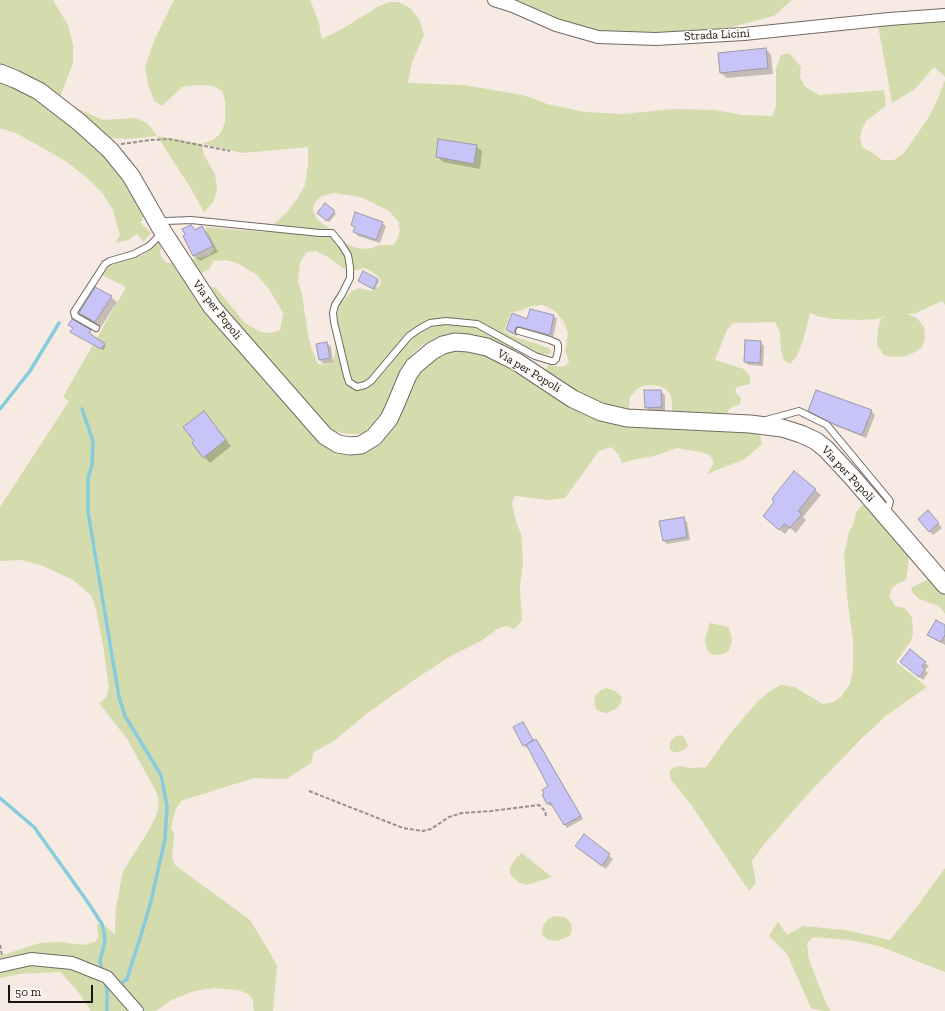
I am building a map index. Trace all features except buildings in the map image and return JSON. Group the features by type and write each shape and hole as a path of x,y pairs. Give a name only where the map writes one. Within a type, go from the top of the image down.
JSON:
{"main road":[{"name":"Via per Popoli","path":"0,73 38,91 74,117 106,146 131,176 160,227 203,295 225,324 324,436 338,444 350,446 361,444 374,437 389,419 396,406 408,375 421,359 443,345 455,342 487,347 526,359 573,399 601,412 627,418 750,424 782,428 816,441 836,460 945,585"}],"street":[{"name":"Strada Licini","path":"494,0 513,6 556,24 598,37 656,39 744,34 889,19 945,15"},
{"path":"0,966 32,959 72,963 107,977 137,1011"}],"lane":[{"path":"96,328 75,316 74,312 105,264 110,260 134,254 149,246 160,227 166,221 191,220 332,233 348,255 350,278 342,294 334,305 334,313 336,329 347,376 349,382 358,387 371,381 409,336 419,328 430,323 446,321 477,324 526,359 554,361 556,359 558,345 550,340 519,331"}],"path":[{"path":"106,146 129,142 169,139 230,151"},
{"path":"308,791 403,828 423,831 431,829 449,817 462,813 539,805 545,811 546,816"}],"green space":[{"path":"0,0 53,0 68,25 73,45 73,63 59,100 32,78 0,66"},
{"path":"174,0 310,0 319,23 322,39 342,29 379,6 391,2 399,2 410,8 419,19 424,35 412,62 408,83 464,85 526,96 547,104 585,112 624,114 674,109 714,110 743,115 772,116 776,106 776,69 781,55 789,53 801,67 800,77 804,86 819,95 884,90 886,106 867,120 862,129 860,138 862,147 882,160 894,160 904,153 929,117 945,80 945,305 942,301 916,313 907,314 917,318 924,327 925,338 922,347 913,353 906,356 895,357 886,356 883,354 877,345 878,328 881,319 886,316 877,319 833,319 820,317 810,313 803,341 797,356 790,364 784,360 781,350 780,332 775,322 733,323 727,330 715,360 744,369 750,376 750,384 737,387 735,392 741,398 740,404 730,408 726,415 672,413 672,400 670,394 666,389 659,386 647,385 638,388 630,397 629,410 591,401 546,374 546,369 549,365 563,367 569,362 565,351 568,333 564,322 555,311 543,305 532,306 519,311 511,312 504,331 512,336 549,348 551,351 550,354 510,350 440,337 422,345 412,354 400,372 387,406 372,425 362,434 347,434 335,431 320,422 199,283 216,288 245,323 261,332 272,333 280,330 283,313 269,289 257,275 237,263 225,260 214,261 209,269 200,274 190,262 194,258 210,255 214,248 205,227 265,232 286,213 297,199 305,185 308,164 308,147 243,153 202,144 204,155 215,174 217,188 214,201 204,212 190,187 157,136 201,144 213,140 220,134 225,123 225,100 222,91 214,86 201,85 182,87 162,106 154,101 148,84 145,67 154,41","holes":["333,193 361,197 389,211 398,221 400,231 396,242 393,245 379,245 372,248 363,249 344,243 333,231 316,218 313,209 315,202 322,196","316,251 328,257 343,268 353,271 364,268 371,271 379,277 381,281 380,286 371,291 359,288 354,290 339,305 332,316 333,336 336,345 334,358 330,363 324,365 318,364 311,347 302,294 298,281 300,263 306,252"]},
{"path":"514,0 792,0 774,16 717,31 597,34 561,21"},
{"path":"945,21 945,77 934,67 915,89 892,103 878,25"},
{"path":"0,76 18,84 109,156 144,213 141,223 151,233 143,242 137,234 128,240 115,243 120,235 113,210 103,194 85,176 64,160 16,133 0,129"},
{"path":"59,100 103,120 135,118 147,123 157,136 128,139 108,138"},
{"path":"161,240 164,245 160,250 161,257 167,263 175,263 194,295 275,386 304,424 369,446 406,386 440,351 480,348 572,403 759,431 762,444 745,459 707,474 714,463 710,455 700,452 677,448 654,456 622,463 618,454 611,447 599,451 565,498 548,500 515,496 512,503 516,522 521,534 523,561 520,587 522,621 514,629 507,626 499,628 481,641 449,657 411,682 369,712 334,741 314,752 311,763 286,779 254,778 181,801 175,811 171,828 174,834 172,858 175,865 250,920 277,966 273,1011 254,1011 253,1000 248,994 238,990 214,988 195,991 173,999 156,1011 144,1011 121,984 96,967 0,961 0,956 40,943 59,942 84,945 95,942 98,937 97,924 104,925 115,935 116,908 123,871 148,832 156,816 159,805 157,793 127,739 99,703 106,698 109,688 103,645 95,605 91,595 73,580 41,565 21,560 0,561 0,507 69,401 63,397 126,287 102,275 107,268 112,265 145,254"},
{"path":"870,504 909,551 906,580 892,588 889,596 895,606 904,608 912,617 913,634 911,641 896,662 927,687 887,715 863,737 808,794 765,843 752,861 756,883 749,891 692,806 670,778 670,771 675,767 681,766 689,768 706,767 729,735 758,701 781,685 794,687 823,704 834,702 841,697 850,684 853,669 853,640 847,597 844,554 849,532 856,513 861,506"},
{"path":"930,578 945,593 945,614 939,606 919,599 913,593 911,588"},
{"path":"710,623 728,627 731,634 732,641 729,651 721,655 711,654 707,650 705,641"},
{"path":"607,688 615,691 622,697 621,703 617,708 607,713 596,709 594,701 595,696 601,690"},
{"path":"681,735 685,738 688,745 685,749 679,752 674,752 670,749 670,742 676,736"},
{"path":"522,853 552,877 527,885 518,882 510,874 510,868 516,858"},
{"path":"945,868 945,972 879,946 849,940 813,937 807,944 809,960 826,1003 831,1011 822,1011 811,1008 787,954 769,936 778,921 787,935 803,926 845,930 890,940"},
{"path":"554,916 565,917 571,923 572,930 570,936 557,941 549,940 542,935 543,926 548,919"},
{"path":"29,964 69,968 98,978 109,985 130,1011 90,1011 76,989 60,972 19,974 0,978 0,969"}],"waterway":[{"path":"0,409 30,371 59,323"},
{"path":"82,409 93,441 92,465 88,478 88,512 119,697 125,716 161,775 167,806 165,839 151,901 127,979 123,982"},
{"path":"0,798 34,827 102,924 105,942 100,960 101,967"},
{"path":"105,982 107,990 107,1011"}]}
